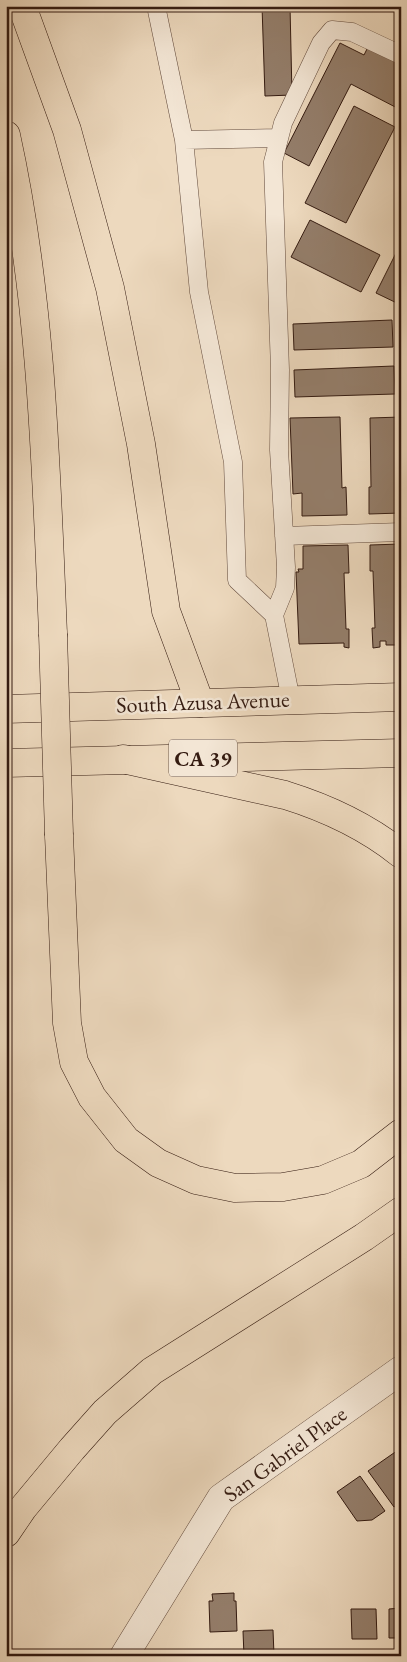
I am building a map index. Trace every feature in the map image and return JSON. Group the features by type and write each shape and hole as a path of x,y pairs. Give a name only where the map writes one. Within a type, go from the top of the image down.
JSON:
{"main road":[{"path":"22,6 67,130 110,288 141,444 166,611 200,702"},
{"path":"6,135 25,240 37,346 46,472 67,1023 74,1062 92,1097 126,1140 158,1163 196,1180 235,1188 284,1187 323,1180 361,1164 401,1132"},
{"name":"South Azusa Avenue","path":"6,709 401,697"},
{"name":"CA 39","path":"6,763 401,754"},
{"path":"123,759 311,803 357,824 401,854"},
{"path":"6,1533 23,1508 72,1449 106,1412 152,1370 364,1237 401,1211"}],"street":[{"name":"San Gabriel Place","path":"124,1656 221,1498 401,1370"}],"lane":[{"path":"156,6 184,140 199,292 232,462 237,580 274,615"},
{"path":"291,700 274,615 285,588 286,567 280,450 280,370 273,162 283,123 322,42 332,30 352,32 401,55"},
{"path":"184,140 279,138"},
{"path":"284,536 401,532"}],"building":[{"path":"262,6 290,6 292,95 265,96"},
{"path":"340,43 364,55 368,47 401,64 401,110 351,84 309,166 284,153"},
{"path":"354,106 395,127 346,223 305,203"},
{"path":"310,220 380,255 361,292 291,257"},
{"path":"401,243 401,305 376,293"},
{"path":"392,320 393,347 294,350 293,324"},
{"path":"394,366 395,394 295,397 294,370"},
{"path":"340,417 342,488 346,487 347,515 302,516 302,493 293,494 290,418"},
{"path":"401,417 401,513 369,514 369,487 371,487 370,418"},
{"path":"401,544 401,645 386,645 386,641 380,641 380,647 373,648 372,628 375,628 373,571 370,571 370,545"},
{"path":"348,545 349,573 344,573 346,629 349,629 349,648 344,647 344,643 299,644 296,572 299,572 298,569 303,569 303,546"},
{"path":"401,1448 401,1502 394,1507 368,1471"},
{"path":"360,1476 385,1511 372,1520 357,1521 337,1492"},
{"path":"234,1593 237,1631 210,1632 209,1601 213,1601 212,1594"},
{"path":"401,1608 401,1638 389,1638 389,1609"},
{"path":"351,1609 376,1609 377,1639 352,1639"},
{"path":"273,1630 274,1655 282,1656 244,1656 243,1631"}]}
